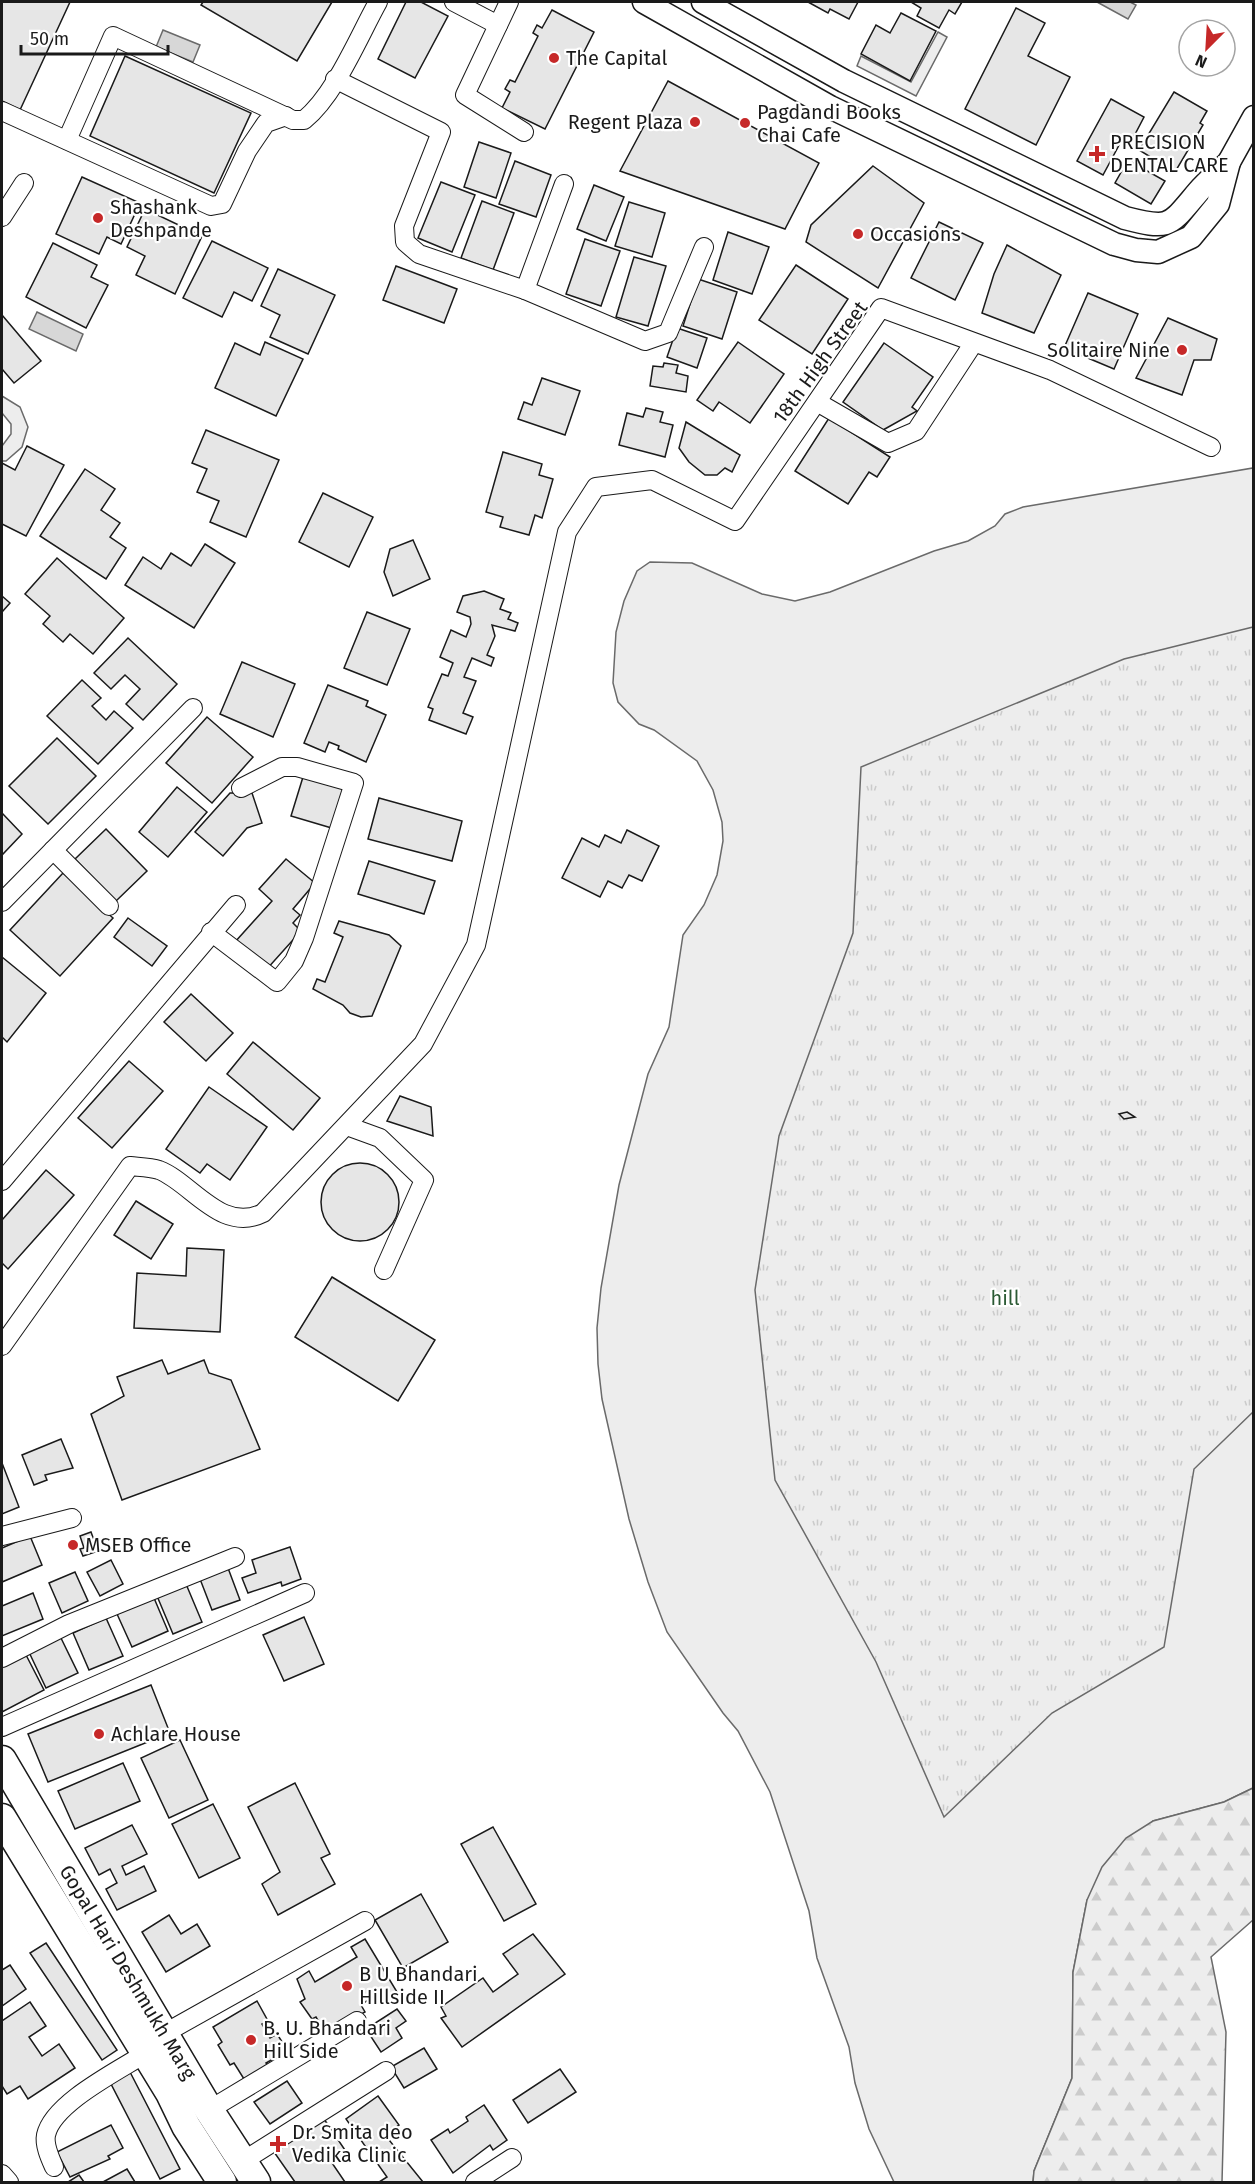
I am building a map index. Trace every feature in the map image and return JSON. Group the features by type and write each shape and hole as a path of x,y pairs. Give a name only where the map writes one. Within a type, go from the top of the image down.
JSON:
{"main road":[{"name":"Gopal Hari Deshmukh Marg","path":"2,1760 155,2043 222,2182"},
{"name":"Gopal Hari Deshmukh Marg","path":"2,1818 155,2043 209,2110 250,2172"}],"street":[{"path":"67,140 113,36 285,116 304,120 313,112 335,79 378,2"},
{"path":"454,2 498,26"},
{"path":"509,2 465,95 524,132"},
{"path":"644,2 830,107 1114,244 1136,250 1158,252 1191,237 1218,204 1229,162 1254,117"},
{"path":"703,2 844,81 1125,218 1154,225 1177,220 1200,190 1229,162"},
{"path":"335,79 441,132 404,226 405,242 419,254 525,290 645,341 668,333 704,247"},
{"path":"2,111 212,206 219,206 247,151 266,123 285,116"},
{"path":"2,216 24,183"},
{"path":"525,290 564,184"},
{"path":"1114,244 1125,218"},
{"name":"18th High Street","path":"347,1126 423,1044 476,945 567,532 596,487 652,480 735,521 881,308 973,344 1050,370 1211,447"},
{"path":"817,402 888,443 916,431 973,344"},
{"path":"2,902 193,708"},
{"path":"211,932 277,982 294,962 304,938 354,783 297,767 282,767 241,788"},
{"path":"53,850 110,906"},
{"path":"2,1181 236,904"},
{"path":"2,1346 130,1166 159,1170 221,1213 254,1217 263,1213 347,1126 380,1138 424,1180 384,1270"},
{"path":"2,1536 72,1518"},
{"path":"2,1659 69,1624 235,1557"},
{"path":"2,1727 305,1593"},
{"path":"54,2167 45,2137 52,2118 74,2098 155,2043 365,1921"},
{"path":"209,2110 357,2021"},
{"path":"250,2172 386,2071"},
{"path":"475,2182 512,2158"},
{"path":"2,2174 9,2182"}],"shaded area":[{"path":"1097,2 1130,2 1136,5 1128,19"},
{"path":"163,30 200,45 193,62 156,47"},
{"path":"938,32 947,37 916,96 857,66 861,56 911,82"},
{"path":"37,312 83,334 76,351 29,329"},
{"path":"2,396 20,407 28,427 22,447 6,461 2,461 2,446 11,434 11,424 2,413"},
{"path":"1253,468 1253,1788 1224,1802 1153,1821 1087,1900 1073,1972 1072,2078 1034,2171 1033,2182 894,2182 869,2129 855,2083 849,2047 817,1958 809,1911 770,1792 738,1731 667,1632 648,1582 629,1519 602,1399 597,1328 601,1288 619,1185 648,1074 669,1027 683,935 704,905 717,875 723,841 722,822 713,790 697,761 654,730 639,724 618,702 613,683 616,632 624,601 637,571 650,562 692,563 762,594 795,601 830,592 934,551 968,541 995,526 1005,514 1023,507"}],"green space":[{"name":"hill","path":"1253,627 1253,1412 1194,1469 1164,1647 1052,1713 944,1817 876,1662 775,1480 755,1290 779,1136 853,933 861,767 1124,659"},
{"path":"1253,1788 1253,1920 1211,1957 1226,2032 1222,2182 1033,2182 1034,2171 1072,2078 1073,1972 1087,1900 1102,1867 1126,1838 1153,1821 1224,1802"}],"building":[{"path":"2,2 70,2 20,110 2,101"},
{"path":"203,2 332,2 297,61 201,5"},
{"path":"406,2 421,2 448,16 415,78 378,59"},
{"path":"808,2 858,2 849,19 830,9 828,13"},
{"path":"911,2 962,2 955,14 949,10 939,28 917,16 921,8"},
{"path":"1016,8 1045,23 1028,56 1070,77 1036,145 965,109"},
{"name":"The Capital","path":"552,10 594,32 545,129 502,108 510,92 505,89 510,80 515,82 538,36 533,33 537,25 542,28"},
{"path":"901,13 936,31 910,81 861,54 876,25 890,33"},
{"path":"125,56 251,113 214,193 90,136"},
{"name":"Regent Plaza","path":"668,81 819,163 785,229 620,171"},
{"path":"1174,92 1207,111 1200,123 1203,125 1175,172 1139,150"},
{"path":"1111,99 1144,117 1132,140 1124,136 1103,175 1077,161"},
{"path":"479,142 511,153 496,198 464,187"},
{"path":"1128,160 1165,181 1151,204 1115,183"},
{"path":"515,161 551,175 536,217 499,204"},
{"name":"Occasions","path":"873,166 924,203 878,288 806,242 811,225"},
{"name":"Shashank Deshpande","path":"82,177 140,203 121,244 107,237 99,254 56,234"},
{"path":"441,182 475,195 452,252 418,238"},
{"path":"594,185 624,197 606,241 577,229"},
{"path":"482,201 514,213 493,270 461,258"},
{"path":"629,202 665,213 652,257 615,246"},
{"path":"145,209 202,236 175,294 136,275 145,256 127,247"},
{"path":"939,222 983,243 955,300 911,278"},
{"path":"728,232 769,247 752,294 713,280"},
{"path":"585,239 620,251 601,306 566,294"},
{"path":"212,241 268,268 252,301 234,292 222,317 183,298"},
{"path":"53,243 97,265 91,277 108,285 86,328 26,297"},
{"path":"1007,245 1061,275 1034,333 982,313 994,274"},
{"path":"634,257 666,266 648,326 616,317"},
{"path":"796,265 848,299 812,354 759,320"},
{"path":"396,266 457,289 444,323 383,300"},
{"path":"278,269 335,295 308,354 270,337 280,315 261,306"},
{"path":"698,279 737,292 722,339 683,326"},
{"path":"1088,293 1138,314 1114,369 1064,348"},
{"path":"2,315 41,361 14,383 2,369"},
{"name":"Solitaire Nine","path":"1168,318 1217,339 1211,360 1194,360 1182,395 1136,378"},
{"path":"677,328 707,338 697,368 667,357"},
{"path":"265,342 303,359 276,416 215,388 235,343 260,355"},
{"path":"738,342 784,374 750,423 719,402 713,411 697,400"},
{"path":"884,343 933,377 912,407 917,411 883,430 843,402"},
{"path":"664,363 678,365 676,373 688,376 686,392 650,386 653,366 663,367"},
{"path":"542,378 580,391 565,435 518,419 524,402 532,405"},
{"path":"646,408 663,412 660,422 673,425 665,457 619,445 627,413 643,417"},
{"path":"829,418 890,457 877,477 869,472 848,504 795,471"},
{"path":"686,422 740,455 732,472 725,468 717,475 705,475 689,462 679,448"},
{"path":"206,430 279,460 246,537 210,522 219,501 197,492 207,469 192,463"},
{"path":"27,446 64,465 26,536 2,524 2,463 15,470"},
{"path":"503,452 542,464 539,475 553,479 542,518 535,515 529,535 500,527 503,517 486,512"},
{"path":"85,469 115,489 101,510 120,523 110,537 126,548 106,579 40,536"},
{"path":"323,493 373,517 349,567 299,542"},
{"path":"413,540 430,579 393,596 384,572 390,549"},
{"path":"205,544 235,563 194,628 125,585 143,557 161,569 171,553 191,566"},
{"path":"57,558 124,618 93,654 70,634 63,642 43,624 50,616 25,594"},
{"path":"484,591 504,599 500,609 511,613 508,619 518,623 515,631 492,625 495,636 487,655 494,658 491,666 472,658 464,677 476,681 463,713 473,717 466,734 429,720 433,709 428,707 442,674 448,676 453,663 440,657 451,630 466,637 471,624 470,617 457,612 463,596"},
{"path":"2,596 10,603 2,612"},
{"path":"367,612 410,629 387,685 344,668"},
{"path":"128,638 177,684 143,720 126,704 140,689 125,675 111,689 94,673"},
{"path":"242,662 295,684 273,737 220,714"},
{"path":"82,680 101,698 92,706 106,720 114,711 133,728 98,764 47,716"},
{"path":"328,685 368,701 366,706 386,715 366,762 338,749 339,746 329,742 325,752 304,743"},
{"path":"207,717 253,757 212,803 166,763"},
{"path":"57,738 96,776 48,824 9,786"},
{"path":"303,777 347,790 335,829 291,816"},
{"path":"177,787 207,812 168,857 139,832"},
{"path":"230,793 252,793 262,823 247,828 223,856 195,832"},
{"path":"379,798 462,821 452,861 368,839"},
{"path":"2,813 22,834 2,855"},
{"path":"106,829 147,871 116,901 75,859"},
{"path":"627,830 659,846 642,881 629,875 622,888 608,881 600,897 562,878 582,838 599,847 605,835 621,843"},
{"path":"286,859 315,883 293,909 300,915 293,923 301,931 266,970 235,942 272,901 259,889"},
{"path":"369,861 435,881 424,914 358,894"},
{"path":"63,873 113,918 60,976 10,930"},
{"path":"128,918 167,946 152,966 114,937"},
{"path":"339,921 389,935 401,946 372,1016 361,1017 350,1013 343,1005 313,989 317,979 325,982 343,937 334,933"},
{"path":"2,957 46,993 7,1042 2,1037"},
{"path":"191,994 233,1033 206,1061 164,1022"},
{"path":"253,1042 320,1098 293,1130 227,1074"},
{"path":"129,1061 163,1091 112,1148 78,1118"},
{"path":"209,1087 267,1127 230,1180 207,1164 200,1173 166,1149"},
{"path":"400,1096 431,1107 433,1136 387,1121"},
{"path":"1127,1112 1135,1117 1124,1119 1119,1114"},
{"path":"352,1163 368,1163 382,1169 393,1180 399,1194 399,1210 393,1224 382,1235 368,1241 352,1241 338,1235 327,1224 321,1210 321,1194 327,1180 338,1169"},
{"path":"46,1170 74,1195 8,1269 2,1263 2,1220"},
{"path":"136,1201 173,1224 151,1259 114,1235"},
{"path":"187,1248 224,1250 220,1332 134,1328 137,1273 186,1276"},
{"path":"332,1277 435,1340 398,1401 295,1337"},
{"path":"162,1360 168,1374 204,1360 209,1373 231,1380 260,1449 122,1500 91,1414 124,1396 117,1377"},
{"path":"61,1439 73,1468 45,1475 47,1480 34,1485 22,1455"},
{"path":"2,1463 19,1507 2,1514"},
{"path":"91,1532 98,1551 83,1556 80,1549 84,1548 80,1536"},
{"path":"30,1536 42,1565 2,1582 2,1548"},
{"path":"290,1547 301,1579 282,1586 281,1582 248,1593 242,1578 256,1573 252,1560"},
{"path":"111,1560 123,1584 100,1596 87,1572"},
{"path":"228,1568 240,1600 212,1610 200,1579"},
{"path":"75,1572 88,1601 62,1613 49,1583"},
{"path":"186,1584 202,1622 173,1634 157,1596"},
{"path":"33,1593 43,1619 2,1636 2,1606"},
{"path":"154,1598 168,1631 132,1647 117,1614"},
{"path":"304,1617 324,1664 284,1681 263,1635"},
{"path":"106,1618 123,1656 89,1670 73,1633"},
{"path":"59,1634 78,1673 46,1688 27,1648"},
{"path":"25,1653 44,1690 2,1712 2,1665"},
{"name":"Achlare House","path":"151,1685 170,1733 48,1782 28,1734"},
{"path":"180,1740 208,1800 169,1818 141,1758"},
{"path":"123,1763 140,1801 75,1829 58,1791"},
{"path":"295,1783 330,1854 321,1858 335,1884 278,1915 262,1884 280,1872 248,1807"},
{"path":"213,1804 240,1858 199,1878 172,1824"},
{"path":"132,1825 147,1854 122,1866 126,1875 144,1866 156,1891 117,1910 106,1889 117,1883 110,1869 99,1875 85,1848"},
{"path":"493,1827 536,1904 504,1921 461,1844"},
{"path":"421,1894 448,1942 403,1968 375,1920"},
{"path":"169,1915 181,1934 197,1924 210,1946 166,1972 142,1932"},
{"path":"533,1934 565,1974 462,2047 441,2018 446,2016 441,2007 483,1978 493,1992 518,1974 503,1954"},
{"name":"B U Bhandari Hillside II","path":"365,1939 397,1992 382,2002 377,1994 361,2005 365,2012 326,2034 316,2017 312,2019 300,2002 305,1999 297,1979 309,1971 315,1982 357,1957 351,1947"},
{"path":"46,1943 117,2050 102,2060 30,1953"},
{"path":"10,1965 26,1989 2,2006 2,1970"},
{"name":"B. U. Bhandari Hill Side","path":"257,2001 268,2021 262,2024 270,2038 277,2034 290,2054 275,2063 273,2059 266,2063 269,2067 244,2079 234,2063 230,2065 218,2045 222,2042 213,2027"},
{"path":"30,2002 46,2026 29,2037 42,2056 59,2044 75,2068 28,2099 20,2086 7,2094 2,2086 2,2021"},
{"path":"397,2009 406,2021 396,2028 402,2038 381,2052 366,2029"},
{"path":"424,2048 437,2069 404,2088 391,2067"},
{"path":"560,2069 576,2092 528,2123 513,2100"},
{"path":"130,2072 180,2169 160,2179 110,2082"},
{"path":"287,2081 302,2103 270,2124 254,2102"},
{"path":"378,2096 399,2125 385,2135 423,2182 379,2182 387,2177 346,2119"},
{"path":"484,2105 507,2140 493,2150 490,2145 453,2173 431,2140 448,2129 450,2133 468,2121 466,2117"},
{"path":"324,2119 347,2153 332,2163 345,2182 295,2182 274,2152"},
{"path":"111,2125 123,2148 108,2156 110,2159 70,2177 57,2152"},
{"path":"127,2169 135,2182 103,2182"},
{"path":"79,2175 84,2182 68,2182"}],"place":[{"name":"The Capital","path":"554,58"},
{"name":"Regent Plaza","path":"695,122"},
{"name":"Pagdandi Books Chai Cafe","path":"745,123"},
{"name":"PRECISION DENTAL CARE","path":"1097,154"},
{"name":"Shashank Deshpande","path":"98,218"},
{"name":"Occasions","path":"858,234"},
{"name":"Solitaire Nine","path":"1182,350"},
{"name":"MSEB Office","path":"73,1545"},
{"name":"Achlare House","path":"99,1734"},
{"name":"B U Bhandari Hillside II","path":"347,1986"},
{"name":"B. U. Bhandari Hill Side","path":"251,2040"},
{"name":"Dr. Smita deo Vedika Clinic","path":"278,2144"}]}
